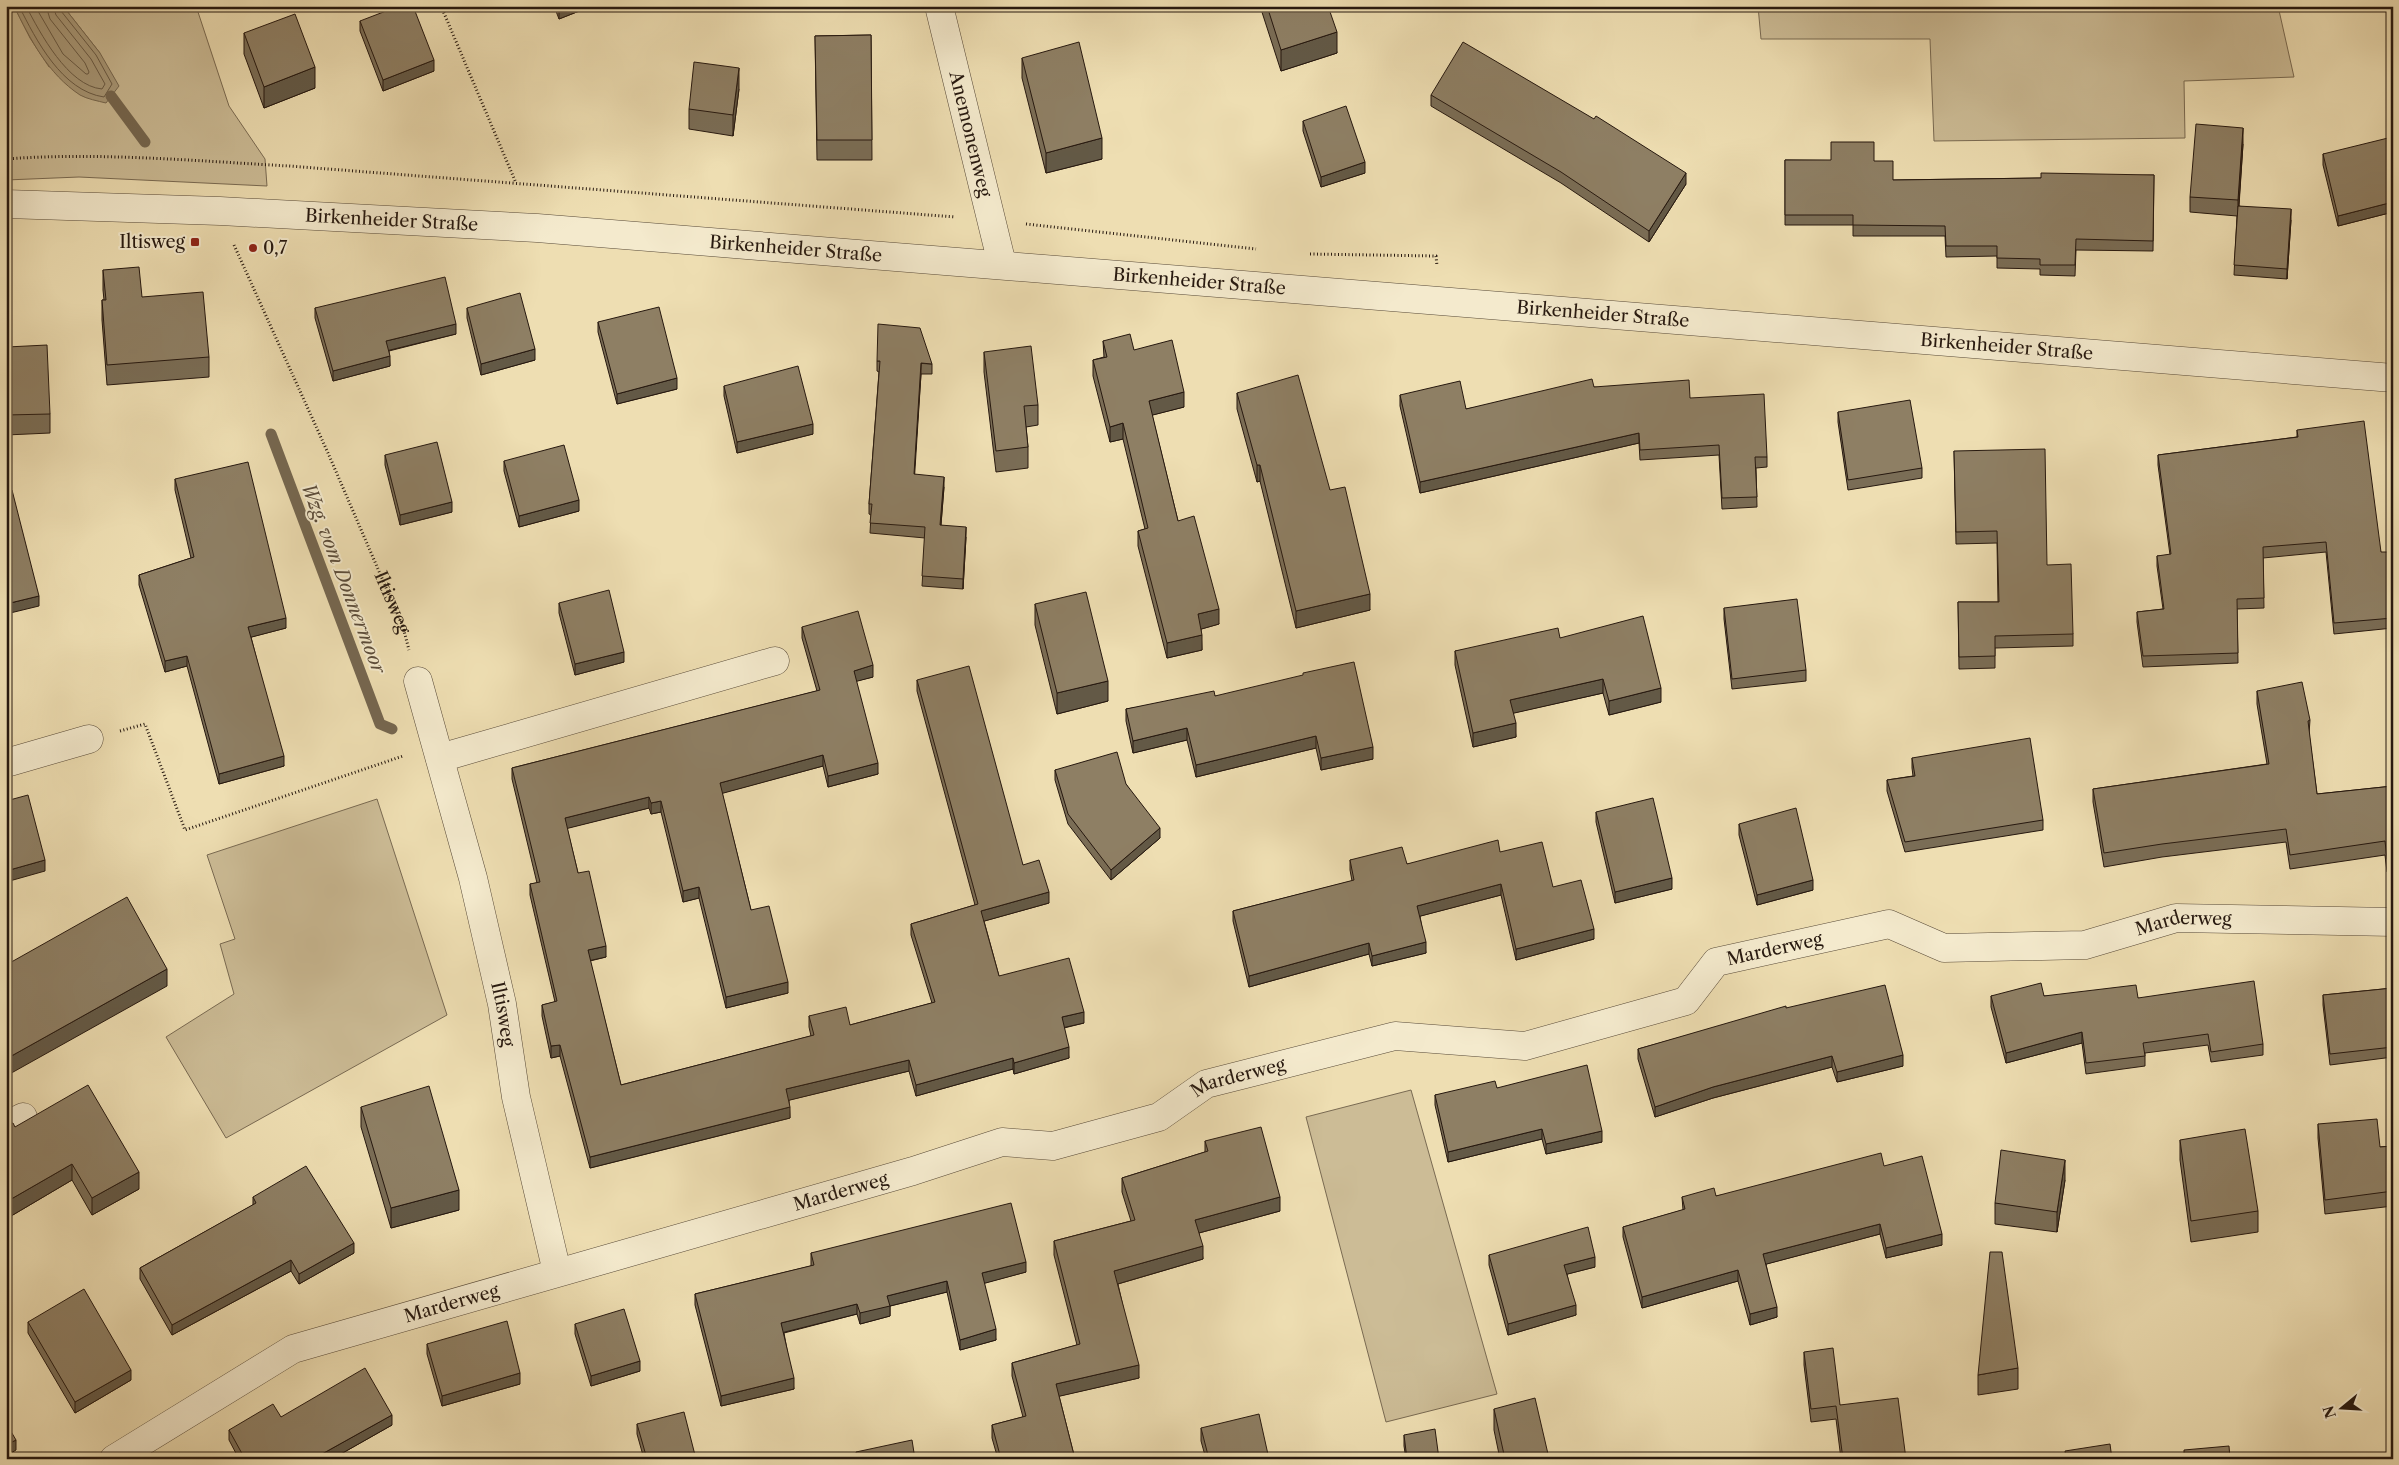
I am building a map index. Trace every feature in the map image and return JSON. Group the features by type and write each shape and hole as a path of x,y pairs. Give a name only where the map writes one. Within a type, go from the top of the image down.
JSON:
{"street":[{"name":"Anemonenweg","path":"939,6 1002,264"},
{"name":"Birkenheider Straße","path":"6,204 220,211 537,228 795,250 1002,264 1440,299 2393,378"},
{"path":"439,751 775,660"},
{"name":"Iltisweg","path":"418,681 473,878 502,1004 516,1097 556,1272"},
{"path":"6,763 89,739"},
{"name":"Marderweg","path":"114,1459 293,1348 913,1171 1002,1142 1052,1146 1159,1117 1206,1084 1395,1036 1525,1046 1686,1001 1716,962 1889,924 1944,948 2086,945 2176,918 2393,922"}],"path":[{"path":"441,6 516,183"},
{"path":"6,159 63,157 199,161 516,183 991,220 1263,250"},
{"name":"Iltisweg","path":"232,242 324,444 403,627 418,681"},
{"path":"1302,254 1436,256 1440,299"},
{"path":"89,739 145,724 185,830 439,751"}],"shaded area":[{"path":"6,6 14,6 30,38 49,67 100,53 63,6 196,6 229,106 265,159 267,186 79,177 6,180"},
{"path":"1758,6 2278,6 2294,77 2184,81 2185,138 1934,141 1930,39 1761,39"},
{"path":"377,799 447,1015 226,1138 166,1037 234,994 220,944 235,939 207,855"},
{"path":"1411,1090 1497,1394 1386,1422 1306,1117"}],"water":[{"path":"14,6 63,6 100,53 119,86 106,103 80,95 58,77 33,43"}],"building":[{"path":"399,6 413,6 434,60 383,80 360,21"},
{"path":"1267,6 1328,6 1337,32 1281,50"},
{"path":"295,14 315,67 264,87 244,33"},
{"path":"871,35 872,140 817,140 815,36"},
{"path":"1079,42 1102,138 1046,153 1022,58"},
{"path":"1463,42 1594,119 1596,116 1686,173 1649,231 1561,172 1431,95"},
{"path":"694,62 739,68 733,115 689,109"},
{"path":"1346,106 1365,162 1321,177 1303,121"},
{"path":"2196,124 2243,128 2238,200 2190,197"},
{"path":"2388,138 2393,155 2393,202 2338,216 2323,154"},
{"path":"1831,142 1874,142 1874,161 1893,161 1893,180 2041,178 2041,173 2154,175 2153,241 2076,239 2075,265 2040,265 2040,259 1997,258 1997,246 1946,246 1945,226 1853,225 1853,215 1785,215 1785,160 1831,160"},
{"path":"2238,206 2291,209 2287,269 2234,265"},
{"path":"139,267 142,297 203,292 209,357 107,365 102,300 106,300 103,270"},
{"path":"445,277 456,324 386,341 390,356 333,371 315,308"},
{"path":"520,293 535,349 481,364 467,308"},
{"path":"659,307 677,378 617,394 598,322"},
{"path":"878,324 920,328 932,364 921,363 914,474 944,477 940,525 966,527 963,579 922,576 925,527 870,523 872,504 869,504 880,361 877,361"},
{"path":"6,334 7,347 47,345 50,414 6,415"},
{"path":"1130,334 1134,350 1172,340 1184,392 1149,401 1178,521 1194,516 1219,609 1198,614 1202,635 1167,643 1138,531 1148,528 1123,423 1110,427 1093,360 1107,357 1103,341"},
{"path":"1031,346 1038,405 1024,406 1028,447 996,451 984,352"},
{"path":"798,366 813,424 737,442 724,386"},
{"path":"1298,375 1330,490 1345,487 1370,594 1296,611 1260,465 1257,465 1237,393"},
{"path":"1592,379 1594,387 1689,380 1690,398 1764,394 1767,457 1755,457 1757,497 1722,498 1719,445 1640,450 1639,433 1420,482 1400,395 1460,381 1466,409"},
{"path":"1910,400 1922,468 1848,480 1838,412"},
{"path":"2364,421 2381,552 2388,552 2393,618 2334,623 2326,542 2263,547 2264,598 2237,599 2238,653 2143,656 2137,612 2164,609 2157,556 2171,554 2158,455 2298,437 2297,430"},
{"path":"437,442 452,502 400,515 385,455"},
{"path":"564,445 579,500 519,516 504,461"},
{"path":"2045,449 2047,565 2071,564 2073,634 1995,636 1995,656 1959,657 1958,602 1999,602 1997,531 1956,532 1954,451"},
{"path":"248,462 286,618 248,627 284,756 219,774 187,656 165,661 139,575 194,557 175,479"},
{"path":"12,490 39,596 6,604 6,491"},
{"path":"609,590 624,652 575,664 559,603"},
{"path":"1086,592 1108,681 1057,693 1035,604"},
{"path":"1797,599 1806,670 1732,679 1724,608"},
{"path":"858,611 873,665 854,671 878,763 828,776 823,755 720,783 751,910 769,906 788,982 726,997 699,887 683,891 661,801 651,803 649,797 565,818 578,873 589,871 606,946 588,950 621,1085 814,1035 809,1016 846,1007 850,1025 935,1002 911,924 978,904 917,680 969,666 1023,865 1039,860 1049,892 981,911 999,976 1069,958 1084,1012 1062,1017 1069,1047 1014,1063 1013,1058 916,1085 909,1060 786,1089 790,1107 590,1157 560,1045 551,1046 542,1005 557,1001 530,884 540,882 512,768 820,690 802,627"},
{"path":"1643,616 1661,688 1609,701 1603,679 1510,700 1516,723 1473,733 1455,651 1558,628 1560,638"},
{"path":"1354,662 1373,747 1321,758 1316,736 1196,765 1187,728 1133,741 1126,709 1214,691 1215,696"},
{"path":"2302,682 2310,720 2308,721 2317,794 2393,786 2393,858 2387,859 2385,841 2290,855 2286,829 2104,853 2093,789 2269,764 2257,691"},
{"path":"2030,738 2043,820 1905,842 1887,780 1915,776 1912,758"},
{"path":"1117,752 1126,784 1160,828 1111,870 1068,814 1055,770"},
{"path":"28,795 45,860 6,871 6,801"},
{"path":"1653,798 1672,878 1615,892 1596,812"},
{"path":"1796,808 1813,880 1757,895 1739,824"},
{"path":"1498,840 1500,852 1542,842 1553,887 1581,880 1594,929 1516,949 1501,884 1417,906 1426,942 1372,956 1369,943 1249,976 1233,911 1354,880 1350,860 1402,847 1407,864"},
{"path":"127,897 167,969 6,1059 6,965"},
{"path":"2254,981 2263,1044 2211,1052 2208,1034 2143,1043 2145,1056 2086,1063 2082,1032 2006,1053 1991,996 2041,983 2044,996 2136,985 2138,998"},
{"path":"1885,985 1903,1055 1837,1072 1832,1056 1713,1087 1655,1107 1638,1049 1786,1006 1786,1008"},
{"path":"2393,988 2393,1047 2330,1054 2323,995"},
{"path":"1587,1065 1602,1131 1546,1144 1542,1129 1448,1152 1435,1095 1495,1081 1497,1088"},
{"path":"88,1085 139,1172 92,1198 72,1164 6,1202 6,1124 13,1123 15,1127"},
{"path":"429,1086 459,1190 391,1208 361,1107"},
{"path":"2377,1119 2380,1147 2393,1146 2393,1191 2325,1200 2318,1124"},
{"path":"1261,1127 1280,1197 1195,1220 1203,1246 1114,1271 1139,1365 1056,1384 1075,1459 1001,1459 992,1425 1026,1416 1012,1363 1080,1344 1054,1241 1135,1220 1122,1178 1208,1151 1205,1141"},
{"path":"2245,1129 2258,1211 2191,1221 2180,1140"},
{"path":"2001,1150 2065,1160 2057,1212 1995,1203"},
{"path":"1881,1153 1884,1166 1922,1156 1942,1234 1886,1248 1880,1224 1763,1254 1777,1307 1750,1314 1738,1270 1642,1297 1623,1227 1685,1209 1682,1197 1714,1188 1716,1196"},
{"path":"306,1166 354,1243 299,1274 291,1260 172,1325 140,1268 256,1203 253,1197"},
{"path":"1011,1203 1026,1262 982,1273 996,1329 960,1340 947,1281 887,1296 890,1306 860,1313 857,1304 781,1323 794,1378 721,1396 695,1294 814,1265 811,1253"},
{"path":"1588,1227 1595,1257 1564,1265 1576,1305 1508,1324 1489,1255"},
{"path":"1990,1252 2002,1252 2018,1368 1978,1375"},
{"path":"84,1289 131,1370 75,1402 28,1322"},
{"path":"624,1309 640,1361 591,1376 575,1324"},
{"path":"507,1321 520,1373 442,1396 427,1344"},
{"path":"1833,1348 1840,1405 1898,1398 1906,1459 1843,1459 1836,1406 1811,1409 1804,1352"},
{"path":"365,1368 392,1415 313,1459 245,1459 229,1430 273,1404 281,1417"},
{"path":"1535,1398 1548,1454 1529,1459 1505,1459 1494,1409"},
{"path":"684,1412 696,1459 647,1459 637,1424"},
{"path":"1259,1414 1269,1459 1209,1459 1201,1428"},
{"path":"6,1423 16,1440 6,1445"},
{"path":"1435,1429 1439,1459 1407,1459 1404,1435"},
{"path":"912,1440 915,1459 857,1459 856,1452"},
{"path":"2110,1444 2112,1459 2066,1459 2065,1451"},
{"path":"2229,1446 2230,1459 2184,1459 2184,1450"},
{"path":"180,1453 183,1459 170,1459"},
{"path":"930,1455 931,1459 915,1459"}],"waterway":[{"name":"Wzg. vom Donnermoor","path":"111,96 145,142"},
{"name":"Wzg. vom Donnermoor","path":"271,434 380,724 392,729"}],"place":[{"name":"Iltisweg","path":"195,242"},
{"name":"0,7","path":"253,248"}]}
